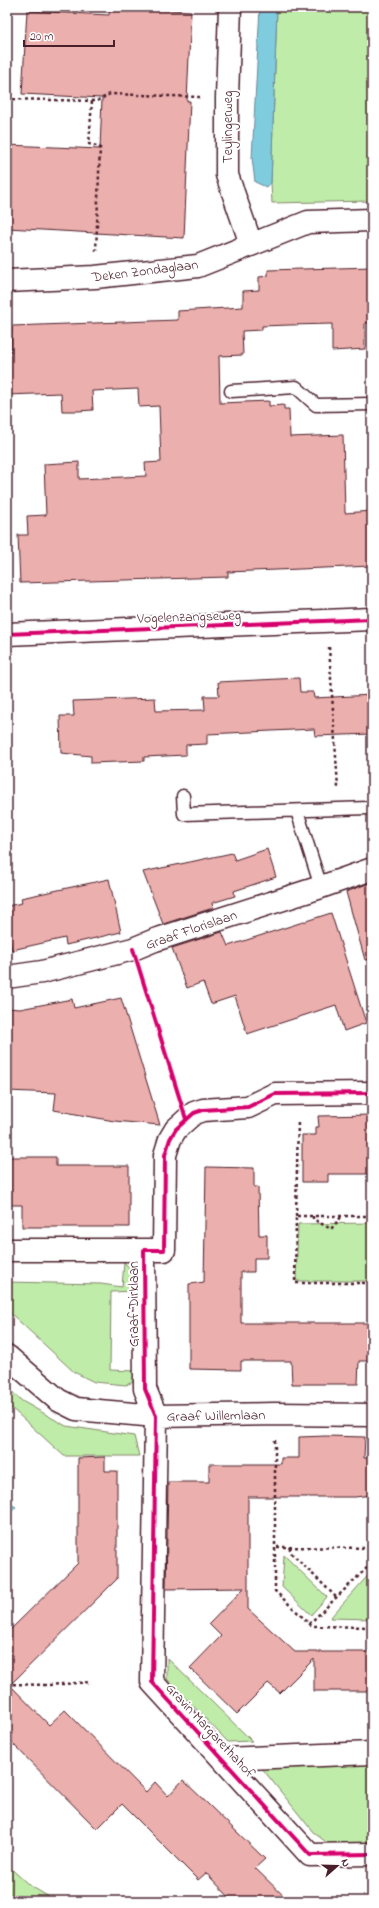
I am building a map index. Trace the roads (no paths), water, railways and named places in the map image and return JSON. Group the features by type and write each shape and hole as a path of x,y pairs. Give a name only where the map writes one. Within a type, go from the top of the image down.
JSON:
{"street":[{"name":"Teylingerweg","path":"230,7 227,98 227,175 251,244"},
{"name":"Deken Zondaglaan","path":"7,281 95,277 198,266 308,222 372,220"},
{"name":"Vogelenzangseweg","path":"7,634 372,619"},
{"name":"Graaf Florislaan","path":"7,977 42,972 133,949 155,940 321,887 372,869"},
{"name":"Graaf Dirklaan","path":"156,1416 145,1389 144,1250 164,1250 165,1155 170,1139 176,1129 194,1113 203,1110 248,1107 275,1094 372,1093"},
{"path":"7,1250 144,1250"},
{"name":"Graaf Willemlaan","path":"7,1356 54,1396 76,1409 156,1416 275,1414 372,1415"},
{"name":"Gravin Margarethahof","path":"156,1416 152,1682 310,1854 372,1854"},
{"name":"Gravin Margarethahof","path":"224,1759 372,1753"}],"lane":[{"path":"231,391 296,386 316,405 372,404"},
{"path":"183,796 184,814 368,808"},
{"path":"297,811 321,887"}],"water":[{"path":"260,7 277,7 271,183 266,187 255,182 252,158"},
{"path":"7,1502 16,1507 7,1517"}]}
